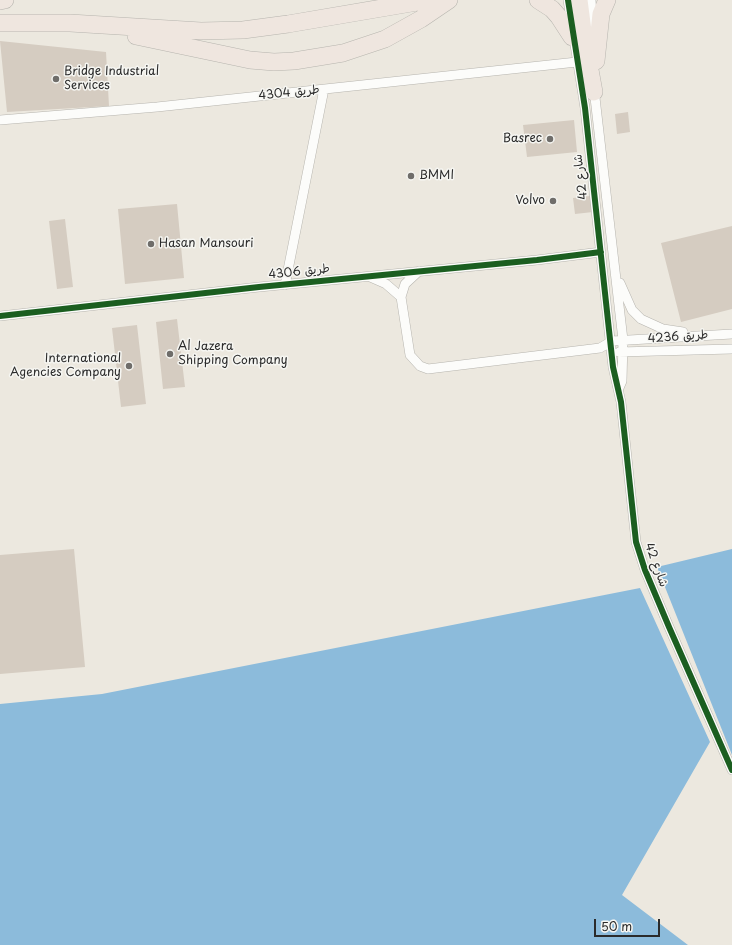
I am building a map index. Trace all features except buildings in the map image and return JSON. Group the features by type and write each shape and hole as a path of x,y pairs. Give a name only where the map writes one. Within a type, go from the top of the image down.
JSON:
{"highway":[{"path":"0,1 5,0"},
{"path":"0,23 77,24 201,30 243,30 288,24 429,0"},
{"path":"39,24 102,30 231,57 274,62 320,58 343,53 385,39 421,19 449,0"},
{"path":"538,0 556,13 572,37"},
{"path":"579,0 582,31 594,92"},
{"path":"596,61 601,14 606,0"}],"street":[{"name":"شارع 42","path":"568,0 572,37 584,102 612,341 615,380 619,388 635,535 639,551 669,627 732,770"},
{"name":"شارع 42","path":"591,0 596,61 594,92 616,272 624,352 622,381 619,388"},
{"name":"طريق 4304","path":"0,120 324,90 577,62"},
{"name":"طريق 4306","path":"285,285 324,90"},
{"path":"590,158 602,157"},
{"name":"طريق 4306","path":"0,316 601,252"},
{"path":"418,271 405,284 400,298 410,355 420,366 432,370 600,348 612,341 623,340"},
{"path":"616,272 627,299 641,320 663,329 703,335"},
{"path":"369,276 386,284 400,298"},
{"name":"طريق 4236","path":"623,340 732,334"},
{"path":"600,348 612,353 624,352"},
{"name":"طريق 4236","path":"624,352 732,349"}],"water":[{"path":"732,549 732,755 657,567"},
{"path":"640,588 710,742 622,895 688,945 0,945 0,704 102,694"}],"cycle path":[{"path":"568,0 585,108 613,367 621,402 636,542 645,570 732,770"},
{"path":"0,316 259,287 537,260 601,252"}],"place":[{"name":"Bridge Industrial Services","path":"56,79"},
{"name":"Basrec","path":"550,139"},
{"name":"BMMI","path":"411,176"},
{"name":"Volvo","path":"553,201"},
{"name":"Hasan Mansouri","path":"151,244"},
{"name":"Al Jazera Shipping Company","path":"170,354"},
{"name":"International Agencies Company","path":"129,366"}]}
